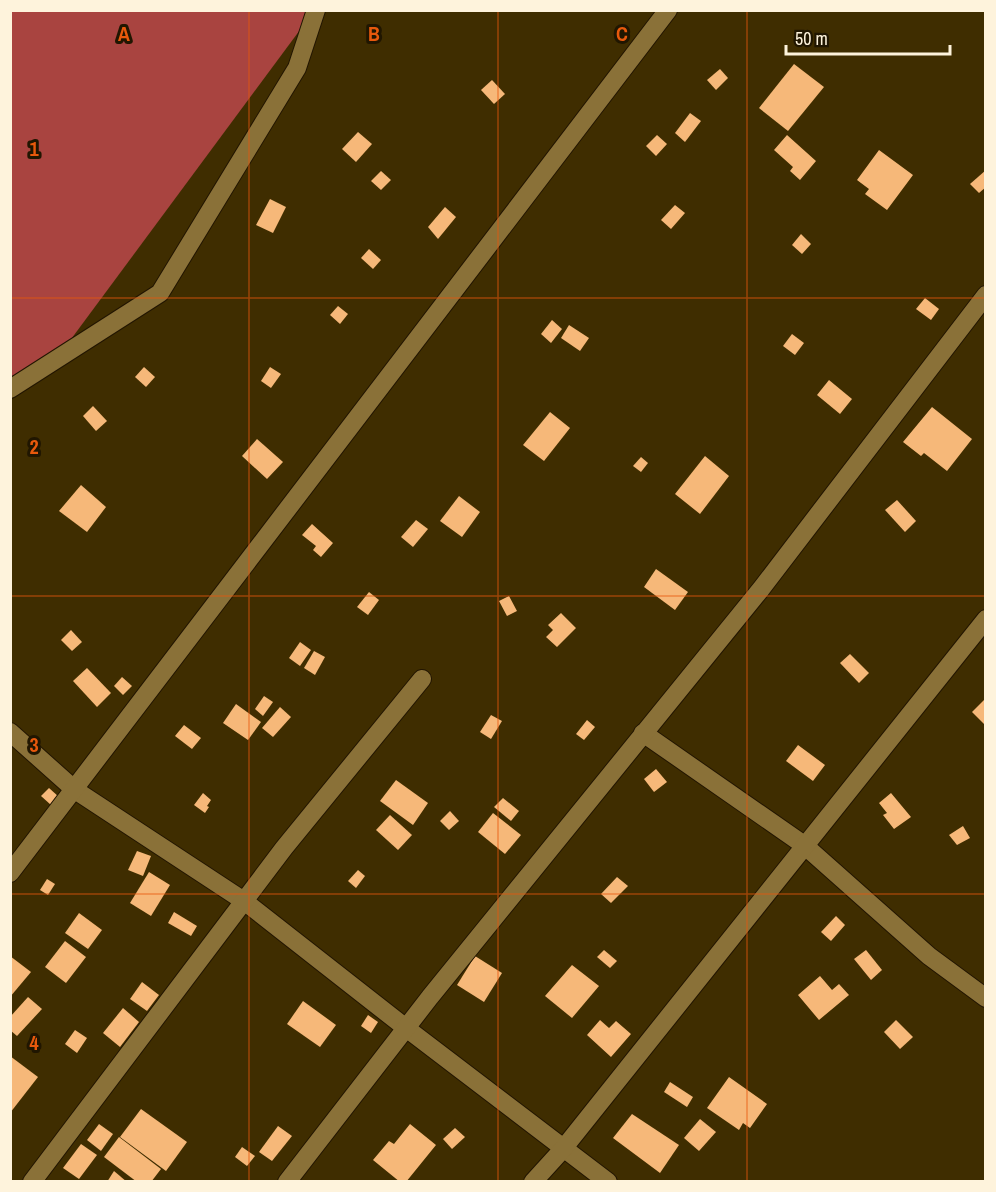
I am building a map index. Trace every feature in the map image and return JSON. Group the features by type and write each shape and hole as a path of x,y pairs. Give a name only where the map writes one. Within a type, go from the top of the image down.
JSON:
{"street":[{"path":"10,389 160,293 297,68 316,10"},
{"path":"10,873 668,10"},
{"path":"287,1182 405,1028 761,589 986,295"},
{"path":"533,1182 563,1149 986,619"},
{"path":"32,1182 284,848 422,679"},
{"path":"10,732 75,790 244,901 405,1028 608,1182"},
{"path":"644,733 804,845 929,956 986,998"}],"shaded area":[{"path":"11,11 314,11 63,350 11,382"}],"building":[{"path":"794,64 824,87 788,131 759,108"},
{"path":"720,69 728,78 716,90 707,80"},
{"path":"492,80 505,94 494,104 481,90"},
{"path":"690,113 701,121 685,142 675,133"},
{"path":"358,132 372,144 356,162 342,149"},
{"path":"657,135 667,144 656,156 646,146"},
{"path":"787,135 816,161 800,180 790,171 793,167 774,150"},
{"path":"879,150 913,175 887,210 865,194 869,189 857,180"},
{"path":"986,170 986,187 979,193 970,184"},
{"path":"381,171 391,180 381,190 371,181"},
{"path":"270,199 286,207 273,233 256,225"},
{"path":"675,205 685,213 671,229 661,220"},
{"path":"445,207 456,217 438,239 428,227"},
{"path":"801,234 811,244 802,254 792,245"},
{"path":"369,249 381,260 373,269 361,258"},
{"path":"925,298 939,309 931,320 916,309"},
{"path":"338,306 348,314 340,324 330,315"},
{"path":"552,320 562,329 551,343 541,334"},
{"path":"569,325 589,338 580,351 561,338"},
{"path":"792,334 804,343 795,355 783,346"},
{"path":"144,367 155,377 146,387 135,377"},
{"path":"270,367 281,374 271,388 261,381"},
{"path":"829,380 852,399 840,414 817,395"},
{"path":"93,406 107,421 96,431 83,416"},
{"path":"932,407 972,439 947,471 924,453 921,456 903,442"},
{"path":"550,412 570,428 544,461 523,445"},
{"path":"257,439 283,462 267,479 242,456"},
{"path":"705,456 729,476 700,514 675,494"},
{"path":"641,457 648,463 641,472 633,466"},
{"path":"81,485 106,507 87,532 59,511"},
{"path":"459,496 480,512 462,537 440,521"},
{"path":"897,500 916,521 905,532 885,510"},
{"path":"416,520 428,529 413,547 401,537"},
{"path":"312,524 333,543 321,557 313,550 316,546 302,535"},
{"path":"656,569 688,592 675,610 644,587"},
{"path":"369,592 379,600 368,615 357,607"},
{"path":"509,596 517,611 507,616 499,601"},
{"path":"561,613 576,628 557,647 546,637 553,630 548,625"},
{"path":"71,630 82,642 72,651 61,640"},
{"path":"300,642 311,650 300,666 289,658"},
{"path":"314,651 325,657 315,675 304,668"},
{"path":"850,654 869,673 859,683 840,663"},
{"path":"87,668 111,693 97,707 73,681"},
{"path":"122,677 132,686 123,695 114,686"},
{"path":"264,696 273,702 263,716 255,709"},
{"path":"984,700 986,701 986,726 972,712"},
{"path":"236,704 261,722 248,740 223,723"},
{"path":"280,707 291,717 273,737 262,728"},
{"path":"491,715 502,721 491,739 480,732"},
{"path":"587,720 595,727 584,740 576,734"},
{"path":"184,725 201,738 192,749 175,736"},
{"path":"798,745 825,765 813,781 786,761"},
{"path":"656,769 667,782 654,792 644,779"},
{"path":"396,780 428,803 413,825 380,801"},
{"path":"49,788 59,797 51,805 41,796"},
{"path":"203,793 211,800 205,813 194,805"},
{"path":"891,793 911,817 894,829 883,815 887,813 879,803"},
{"path":"503,798 519,811 511,821 494,807"},
{"path":"450,811 459,821 449,830 440,821"},
{"path":"493,813 521,835 505,854 478,832"},
{"path":"390,815 412,835 398,850 376,830"},
{"path":"963,826 970,838 957,845 949,835"},
{"path":"137,851 151,856 143,876 128,870"},
{"path":"358,870 365,876 356,888 348,881"},
{"path":"149,872 170,885 151,916 130,903"},
{"path":"617,877 628,886 611,903 601,894"},
{"path":"47,879 55,884 48,895 40,890"},
{"path":"174,912 197,926 191,936 168,923"},
{"path":"79,913 102,930 88,949 65,933"},
{"path":"836,916 845,925 831,941 821,932"},
{"path":"65,941 86,957 66,983 45,967"},
{"path":"604,950 617,961 610,968 597,957"},
{"path":"866,950 882,970 871,980 854,959"},
{"path":"10,956 31,972 10,997"},
{"path":"475,956 502,973 484,1002 457,985"},
{"path":"572,965 599,986 572,1018 545,996"},
{"path":"820,976 832,990 839,984 849,995 819,1020 798,995"},
{"path":"142,982 159,995 147,1011 130,999"},
{"path":"28,997 42,1009 17,1036 10,1030 10,1017"},
{"path":"303,1001 336,1025 320,1047 287,1024"},
{"path":"123,1008 139,1022 120,1047 103,1033"},
{"path":"368,1015 378,1022 371,1033 361,1026"},
{"path":"600,1020 609,1028 616,1021 631,1034 611,1057 587,1035"},
{"path":"896,1020 913,1037 900,1049 884,1032"},
{"path":"75,1030 87,1038 77,1053 65,1044"},
{"path":"10,1056 38,1077 10,1113"},
{"path":"729,1077 767,1104 750,1128 743,1123 739,1130 707,1108"},
{"path":"670,1082 693,1097 687,1107 664,1092"},
{"path":"141,1109 187,1142 166,1171 120,1137"},
{"path":"632,1114 679,1145 660,1173 613,1138"},
{"path":"700,1119 716,1132 699,1151 684,1138"},
{"path":"99,1124 113,1134 101,1151 87,1140"},
{"path":"410,1124 436,1145 406,1182 400,1182 373,1160 389,1141 394,1144"},
{"path":"278,1126 292,1136 272,1161 259,1152"},
{"path":"455,1128 465,1137 452,1149 443,1139"},
{"path":"119,1137 161,1169 151,1182 137,1182 104,1157"},
{"path":"81,1144 97,1155 79,1179 63,1168"},
{"path":"242,1147 255,1156 247,1166 235,1157"},
{"path":"114,1171 127,1182 107,1182"}]}
